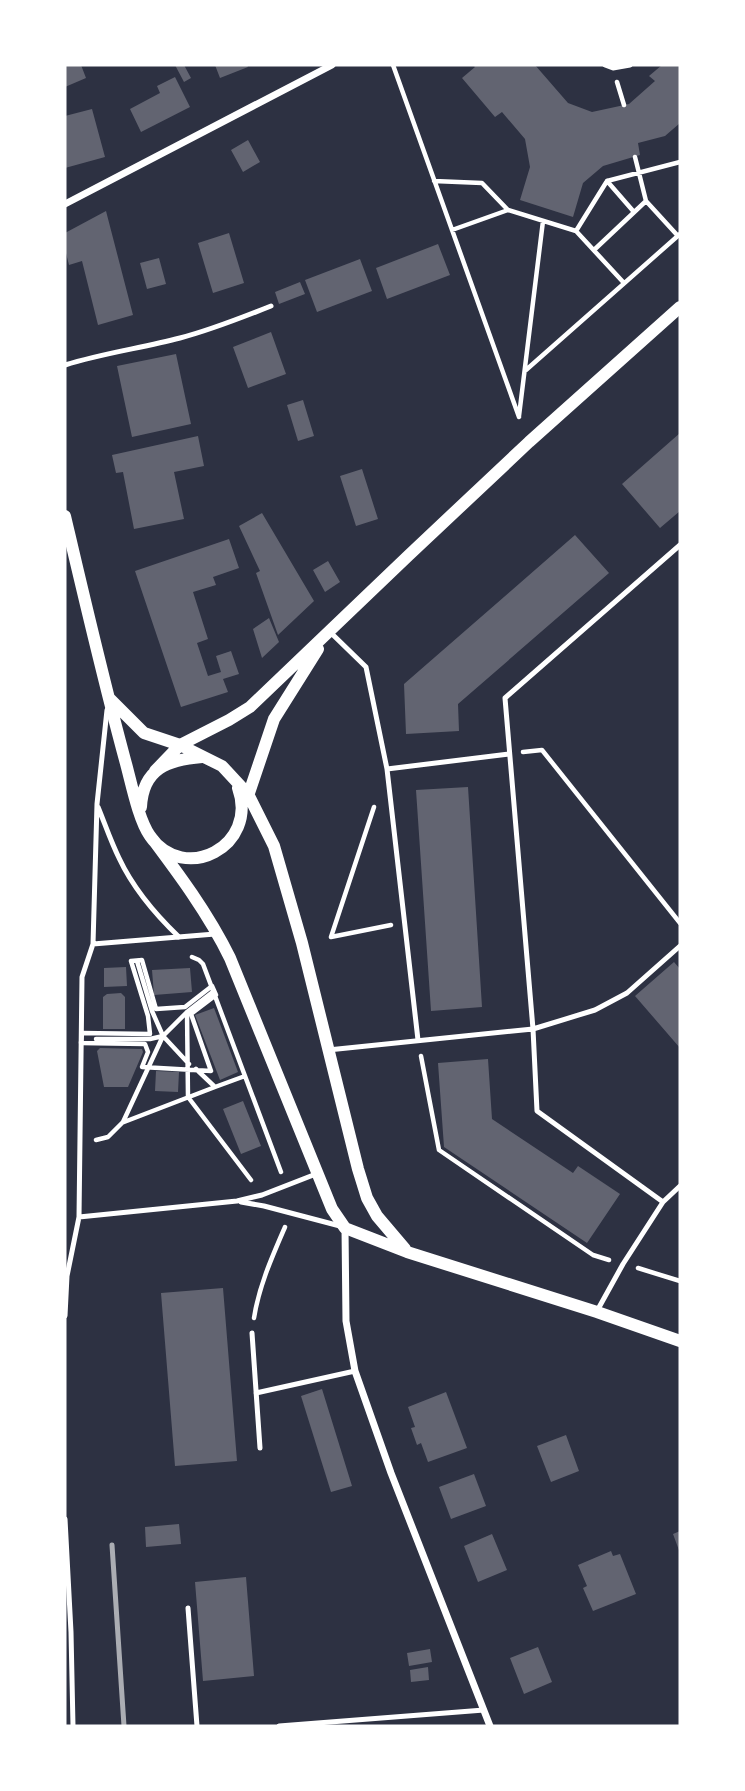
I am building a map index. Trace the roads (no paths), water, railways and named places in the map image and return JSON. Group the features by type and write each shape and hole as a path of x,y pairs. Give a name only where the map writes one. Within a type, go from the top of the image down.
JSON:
{"street":[{"path":"65,204 332,65"},
{"path":"141,815 142,795 147,782 180,745 250,707 530,442 680,307"},
{"path":"65,516 109,698 148,833 218,933 332,1209 345,1228 346,1321 355,1371 391,1473 490,1726"},
{"path":"148,833 158,846 171,854 187,858 203,857 218,851 233,838 274,719 330,631"},
{"path":"109,698 144,733 180,745 222,766 248,794 274,846 302,943 367,1198 377,1216 407,1252"},
{"path":"155,771 178,759 204,757"},
{"path":"235,781 242,799 241,820"},
{"path":"345,1228 407,1252 680,1340"}],"lane":[{"path":"605,65 613,68 629,65"},
{"path":"65,365 180,338 221,326 271,306"},
{"path":"663,1202 537,1111 533,1028 505,698 680,545"},
{"path":"330,631 366,667 387,769 418,1041"},
{"path":"65,1316 67,1276 79,1217 82,977 93,944 97,804 109,698"},
{"path":"387,769 509,754"},
{"path":"97,804 119,860 140,892 180,937"},
{"path":"93,944 218,933"},
{"path":"328,1050 533,1028 595,1010 627,993 680,946"},
{"path":"79,1217 237,1201 261,1195 318,1173"},
{"path":"597,1312 623,1264 663,1202 680,1186"},
{"path":"237,1201 345,1228"},
{"path":"252,1333 260,1448"},
{"path":"256,1393 355,1371"},
{"path":"65,1519 73,1726"},
{"path":"188,1608 197,1726"},
{"path":"279,1726 484,1710"}],"railway":[{"path":"112,1545 124,1726"}]}
